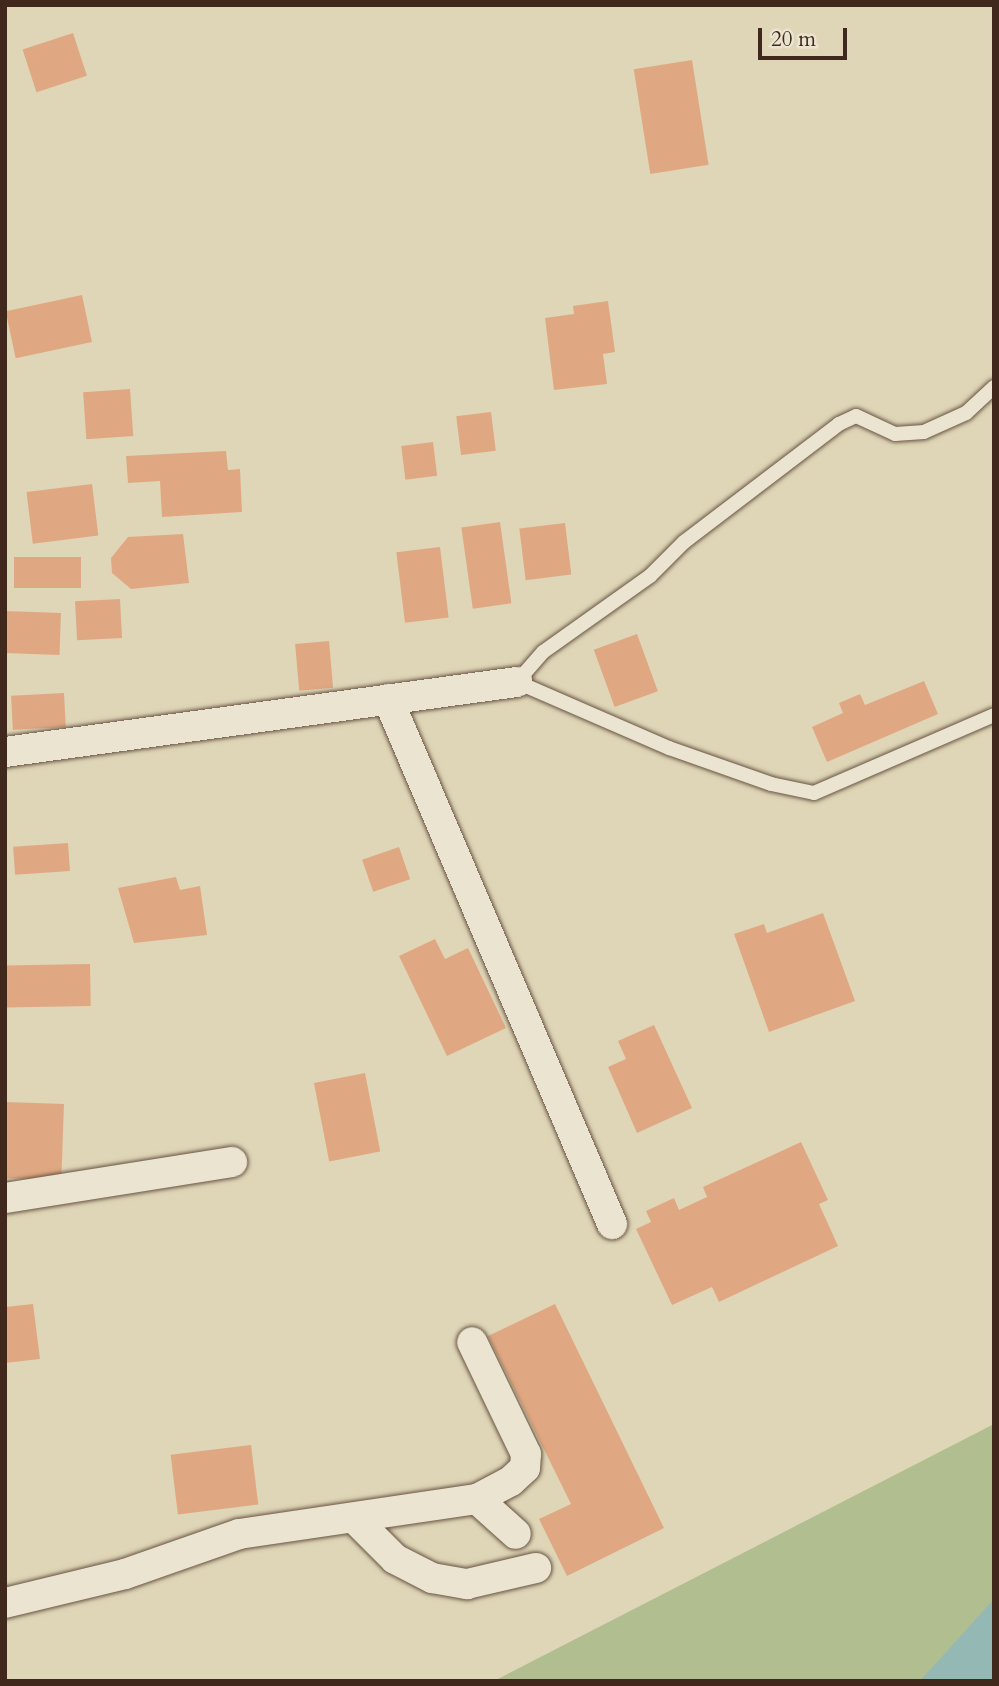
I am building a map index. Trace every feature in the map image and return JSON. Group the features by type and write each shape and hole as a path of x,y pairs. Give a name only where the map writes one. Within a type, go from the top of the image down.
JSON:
{"street":[{"path":"5,751 517,682"},
{"path":"388,699 612,1224"},
{"path":"5,1198 232,1162"},
{"path":"5,1603 125,1574 239,1534 477,1499 525,1468 526,1454 472,1342"},
{"path":"477,1499 516,1534"},
{"path":"354,1518 395,1559 432,1578 467,1584 537,1568"}],"lane":[{"path":"994,387 966,413 924,432 895,434 856,416 839,424 684,542 650,576 543,652 517,682 669,748 771,784 814,793 994,715"}],"green space":[{"path":"994,1424 994,1681 494,1681 558,1648"}],"water":[{"path":"994,1599 994,1681 920,1681"}],"building":[{"path":"73,33 87,76 36,92 23,49"},
{"path":"692,60 709,165 650,174 634,69"},
{"path":"82,295 92,342 16,358 6,311"},
{"path":"608,301 615,352 603,354 607,384 554,390 545,318 574,314 573,306"},
{"path":"130,389 133,436 86,439 83,392"},
{"path":"491,412 496,451 461,455 456,416"},
{"path":"433,442 437,476 405,480 401,446"},
{"path":"226,451 228,470 240,469 242,512 162,517 160,481 128,483 126,456"},
{"path":"92,484 98,536 33,544 26,492"},
{"path":"500,522 511,603 473,609 461,527"},
{"path":"565,523 571,575 526,580 519,529"},
{"path":"183,534 189,583 131,589 112,573 111,558 128,537"},
{"path":"440,547 449,617 405,623 396,552"},
{"path":"14,557 81,557 81,588 14,588"},
{"path":"120,599 122,638 77,640 75,601"},
{"path":"5,611 61,613 60,655 5,653"},
{"path":"637,634 658,691 615,707 594,650"},
{"path":"329,641 333,688 299,691 295,644"},
{"path":"924,681 938,714 827,762 812,727 843,713 839,703 860,694 865,705"},
{"path":"64,693 66,727 13,730 11,696"},
{"path":"68,843 70,871 15,875 13,847"},
{"path":"399,847 410,879 373,892 362,860"},
{"path":"176,877 180,890 200,886 207,935 134,943 118,888"},
{"path":"823,913 855,1001 769,1032 734,934 764,924 767,933"},
{"path":"435,939 445,959 468,948 506,1028 447,1056 399,956"},
{"path":"90,964 91,1006 6,1007 5,965"},
{"path":"654,1025 692,1108 637,1133 608,1067 626,1059 618,1041"},
{"path":"365,1073 380,1152 329,1161 314,1083"},
{"path":"5,1102 64,1104 61,1180 5,1178"},
{"path":"801,1142 828,1200 819,1204 838,1246 719,1302 712,1287 672,1305 636,1229 651,1222 646,1211 674,1198 679,1210 707,1197 703,1187"},
{"path":"33,1304 40,1359 5,1363 5,1307"},
{"path":"555,1304 664,1528 567,1576 539,1519 571,1504 488,1336"},
{"path":"251,1445 258,1505 178,1514 171,1455"}]}
